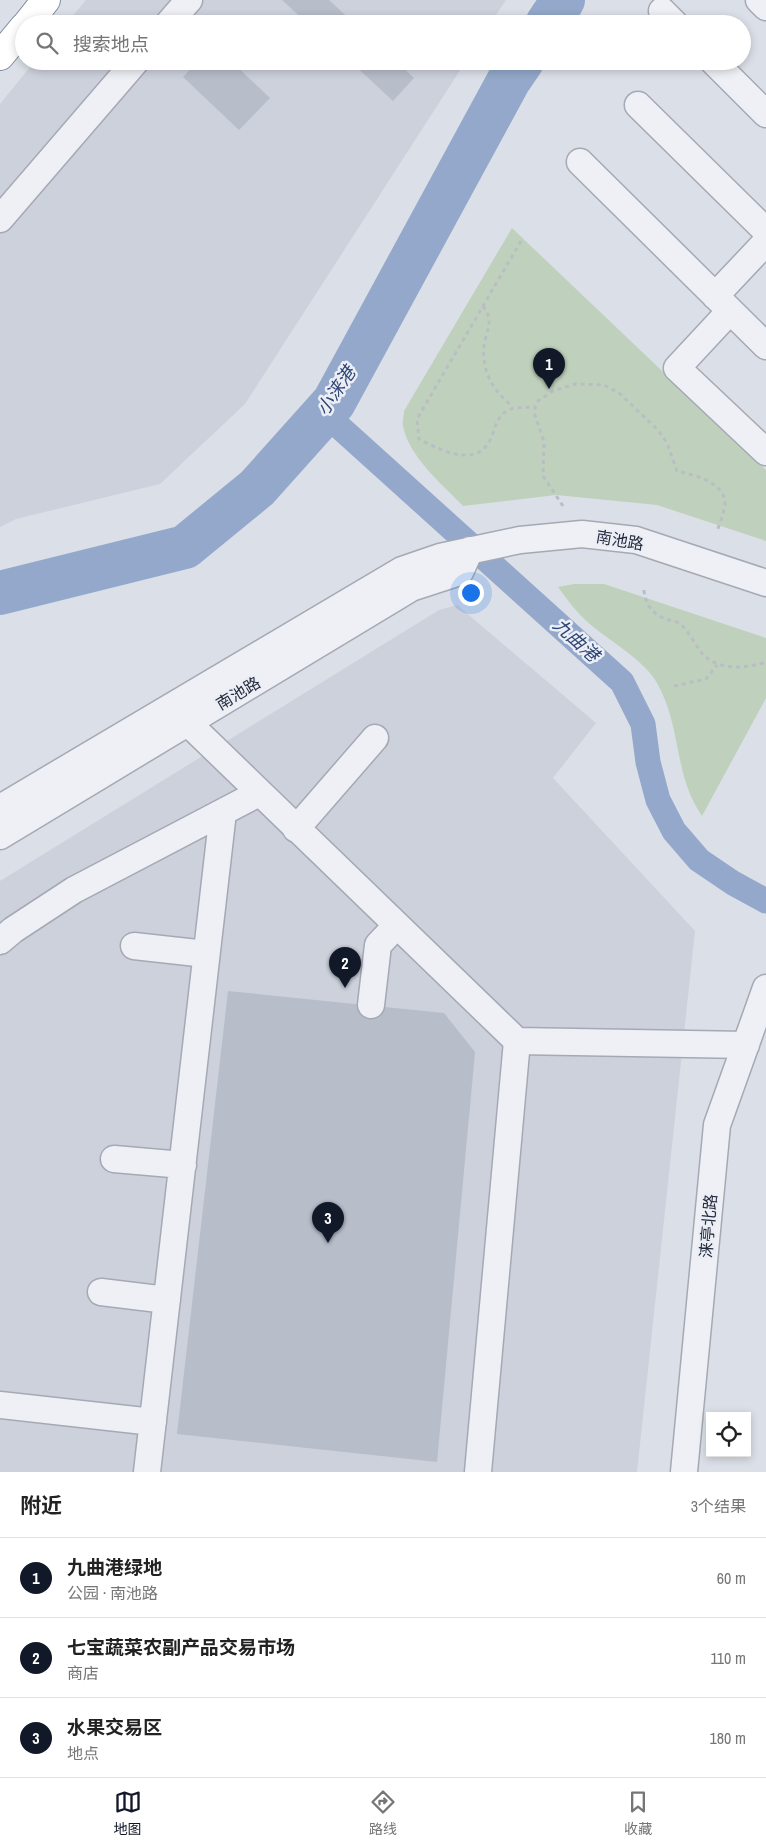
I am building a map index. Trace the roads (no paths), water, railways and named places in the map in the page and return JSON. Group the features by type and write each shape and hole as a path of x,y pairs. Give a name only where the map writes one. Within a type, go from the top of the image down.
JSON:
{"highway":[{"path":"34,15 46,0"},
{"path":"0,56 15,38"}],"street":[{"path":"176,15 188,0"},
{"path":"759,0 766,7"},
{"path":"0,218 128,70"},
{"path":"722,70 766,114"},
{"path":"638,105 766,231"},
{"path":"580,162 766,346"},
{"path":"766,242 677,368 766,452"},
{"name":"南池路","path":"0,808 402,570 440,556 520,540 582,534 636,540 766,583"},
{"name":"南池路","path":"0,836 411,588 460,572 470,550"},
{"path":"188,723 517,1041 746,1046"},
{"path":"296,829 375,738"},
{"path":"0,941 13,930 74,890 259,793"},
{"path":"147,1472 223,812"},
{"path":"371,1005 378,944 397,925"},
{"path":"134,946 206,954"},
{"name":"涞亭北路","path":"684,1472 717,1125 766,988"},
{"path":"478,1472 517,1041"},
{"path":"114,1159 182,1165"},
{"path":"101,1292 167,1300"},
{"path":"0,1405 153,1422"}],"waterway":[{"name":"小涞港","path":"553,15 563,0"},
{"name":"小涞港","path":"0,593 185,547 257,488 334,402 516,70"},
{"name":"九曲港","path":"324,413 622,682 643,724 648,762 658,800 674,831 699,860 733,883 766,901"}],"place":[{"name":"九曲港绿地","path":"549,389"},
{"name":"七宝蔬菜农副产品交易市场","path":"345,988"},
{"name":"水果交易区","path":"328,1243"}]}
